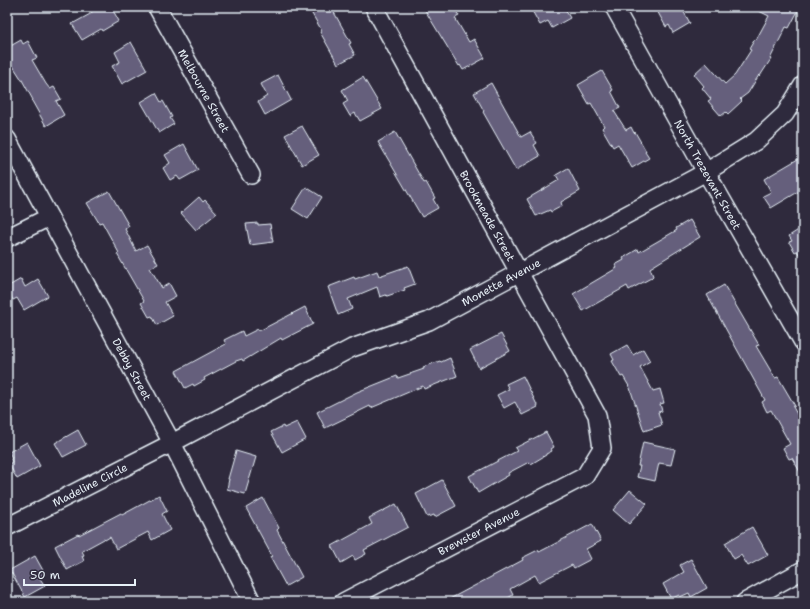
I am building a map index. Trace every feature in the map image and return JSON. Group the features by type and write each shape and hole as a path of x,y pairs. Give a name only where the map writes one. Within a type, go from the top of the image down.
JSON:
{"street":[{"name":"Melbourne Street","path":"157,7 251,175"},
{"name":"Brookmeade Street","path":"374,7 597,415 602,448"},
{"name":"North Trezevant Street","path":"614,7 803,342"},
{"name":"Monette Avenue","path":"172,443 352,348 429,321 706,172 756,141 785,114 803,85"},
{"name":"Debby Street","path":"7,139 172,443 252,602"},
{"path":"7,238 49,217"},
{"name":"Madeline Circle","path":"7,527 172,443"},
{"name":"Brewster Avenue","path":"343,602 585,476 602,448"},
{"path":"745,602 803,570"}],"building":[{"path":"89,7 111,7 119,21 82,40 72,24 92,13"},
{"path":"308,7 331,7 351,43 349,44 355,55 338,64 320,32 322,31"},
{"path":"423,7 454,7 459,16 455,18 469,42 474,39 485,58 463,70 460,65 459,66"},
{"path":"530,7 564,7 570,18 552,28 548,21 540,25"},
{"path":"655,7 681,7 690,23 673,33 669,25 666,27"},
{"path":"751,7 790,7 798,11 789,28 786,27 771,59 748,93 740,99 742,101 728,114 726,112 721,116 708,101 711,99 702,88 704,86 694,74 706,63 725,84 735,75 751,50 749,49 755,39 756,40 769,16"},
{"path":"21,40 23,44 28,41 37,58 32,60 46,84 50,89 54,87 61,99 56,101 64,115 46,126 22,80 7,59 7,48"},
{"path":"131,42 147,70 122,84 112,66 120,62 115,52"},
{"path":"602,71 613,90 611,91 620,108 614,111 626,130 631,127 634,133 635,132 649,158 632,168 618,144 613,147 602,128 604,126 591,103 589,104 578,85"},
{"path":"278,75 291,100 265,115 258,102 267,96 261,84"},
{"path":"363,77 382,109 360,121 355,113 350,116 343,104 348,101 342,90"},
{"path":"491,83 521,137 530,132 537,143 534,145 540,156 516,170 474,93"},
{"path":"156,93 161,102 163,101 172,117 170,118 174,124 159,133 141,102"},
{"path":"302,126 319,155 302,165 285,135"},
{"path":"395,132 424,183 426,182 435,198 433,199 438,208 422,217 378,142"},
{"path":"184,144 198,170 180,180 177,176 170,180 163,168 170,163 165,155"},
{"path":"803,156 803,189 771,208 763,196 771,192 764,179"},
{"path":"568,168 580,191 561,202 562,206 551,212 550,210 536,216 527,199 559,180 556,175"},
{"path":"306,187 322,197 308,219 292,209"},
{"path":"109,191 129,226 125,229 136,251 147,245 158,264 150,268 162,288 169,283 176,296 165,302 173,316 157,325 152,316 149,317 141,303 144,301 117,254 119,253 102,222 99,223 87,203"},
{"path":"199,197 203,202 205,200 217,213 196,230 181,213"},
{"path":"690,220 700,237 650,268 653,276 651,278 629,290 627,286 583,311 573,294 617,268 615,265 624,260 623,258 638,249 639,252 677,230 676,228"},
{"path":"258,223 258,225 270,224 273,242 250,245 246,224"},
{"path":"803,227 803,260 797,251 795,252 789,242 792,241 789,236"},
{"path":"408,266 415,284 404,288 405,290 380,297 377,287 348,299 352,309 338,315 328,287 354,277 355,279 377,271 379,276"},
{"path":"21,279 25,287 38,279 48,296 24,310 17,298 13,300 7,290 7,287"},
{"path":"724,285 759,345 756,346 775,378 778,377 795,406 793,407 803,425 803,477 792,458 789,459 783,448 790,444 771,410 767,412 762,402 765,400 707,295"},
{"path":"305,307 313,324 282,340 281,338 243,361 242,359 236,361 204,378 205,380 194,386 193,384 185,388 176,371 226,344 224,340 242,331 244,336 258,329 259,331"},
{"path":"501,334 510,351 479,368 470,350"},
{"path":"627,345 633,355 643,349 650,361 640,367 653,391 660,389 664,403 660,404 662,411 658,412 662,425 644,431 630,388 623,376 621,377 612,361 614,360 611,354"},
{"path":"450,358 457,376 424,389 423,386 371,408 370,406 325,428 317,412 357,392 397,376 398,378 424,369 423,367"},
{"path":"523,376 538,407 522,415 515,402 504,408 497,395 509,389 506,384"},
{"path":"297,422 306,439 282,452 271,432 283,426 284,428"},
{"path":"78,430 86,445 63,457 55,443"},
{"path":"546,432 554,447 551,449 552,451 531,464 529,462 508,473 509,475 478,493 469,476 517,451 515,448"},
{"path":"27,442 40,466 17,479 9,464 12,462 12,458 9,452"},
{"path":"643,442 675,449 671,465 659,463 655,481 637,477"},
{"path":"236,451 256,457 245,494 227,489 228,479"},
{"path":"442,480 456,506 435,517 434,515 427,517 416,494"},
{"path":"630,490 647,504 629,524 613,510"},
{"path":"159,495 167,511 162,514 170,530 152,540 148,532 116,549 110,537 105,540 104,539 82,551 84,561 67,570 55,546 121,513 122,515"},
{"path":"263,498 279,528 277,530 302,577 286,586 270,557 272,556 246,508"},
{"path":"396,504 408,527 364,550 366,554 355,560 353,556 341,563 332,546 372,524 369,518"},
{"path":"592,524 601,541 586,549 591,559 574,568 572,565 539,582 535,575 510,589 513,595 501,602 444,602 523,560 522,558 538,550 539,552"},
{"path":"752,527 768,555 748,566 741,555 734,559 725,543"},
{"path":"35,556 45,574 39,577 45,586 25,597 10,570"},
{"path":"691,559 707,588 691,597 689,593 680,597 679,595 671,599 663,584 684,572 680,565"}]}
